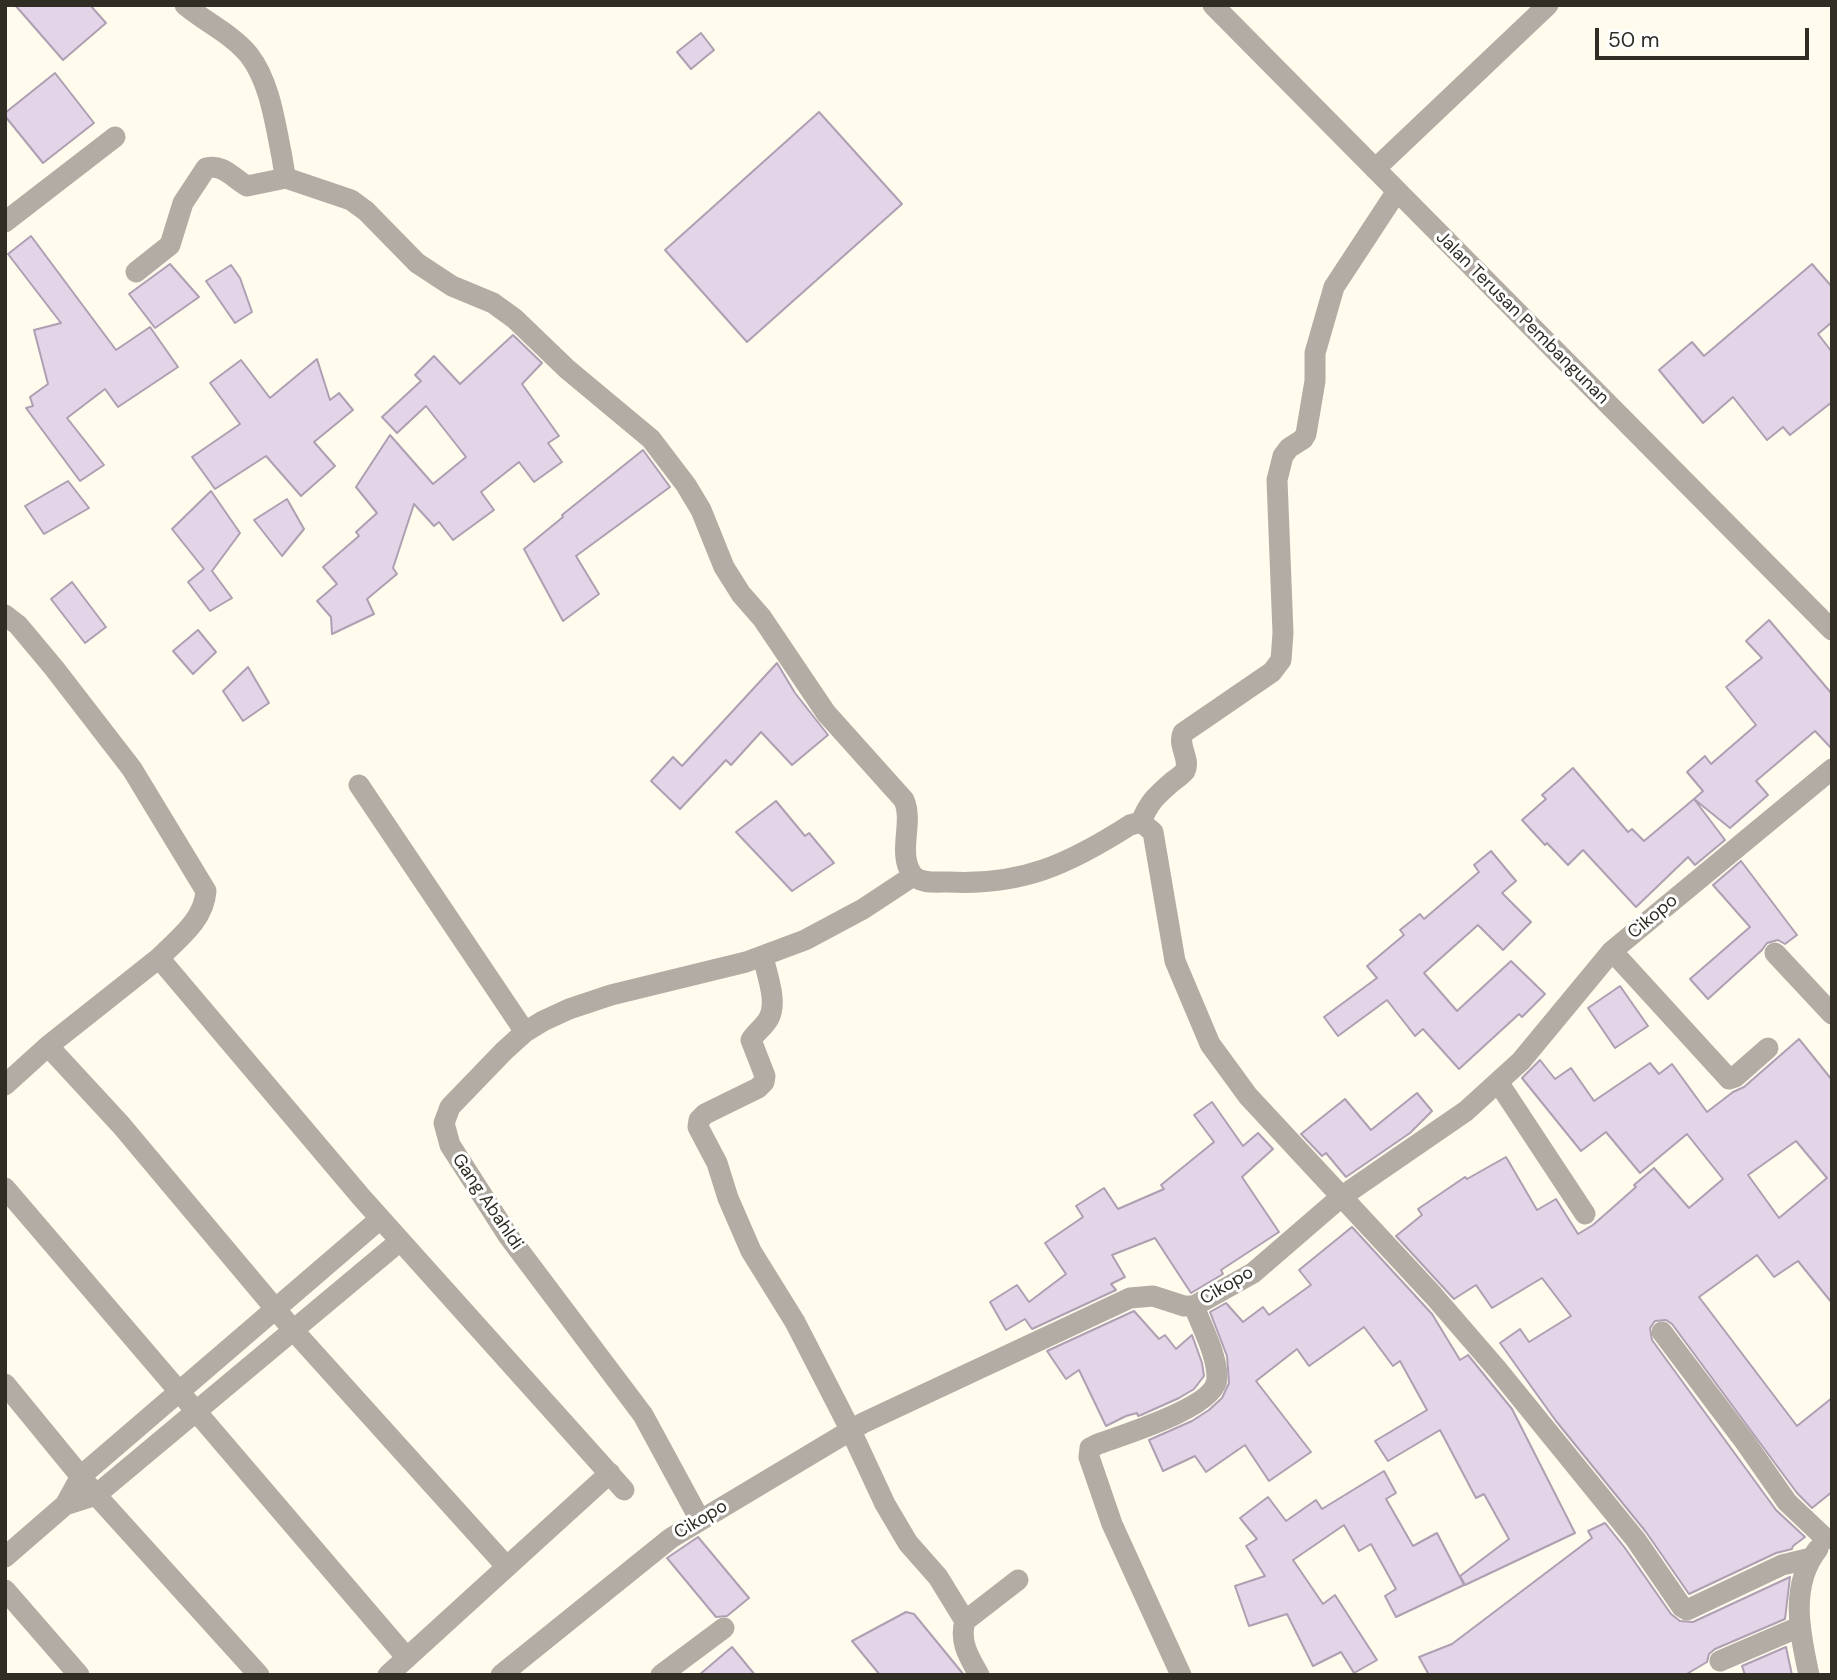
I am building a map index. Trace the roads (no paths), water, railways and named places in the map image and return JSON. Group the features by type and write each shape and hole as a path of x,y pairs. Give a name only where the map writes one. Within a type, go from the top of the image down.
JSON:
{"street":[{"path":"185,5 247,53 259,72 269,102 286,178"},
{"name":"Jalan Terusan Pembangunan","path":"1213,5 1832,630"},
{"path":"1376,169 1548,5"},
{"path":"5,222 115,137"},
{"path":"136,272 170,245 183,203 206,169 216,166 247,186 286,178 351,200 366,211 417,263 452,286 493,303 514,319 567,369 650,439 686,485 701,510 724,567 741,594 762,618 827,713 904,800 908,808 908,865 913,876 921,880 962,883 1035,874 1061,864 1130,825 1142,822"},
{"path":"1142,822 1148,804 1184,772 1186,763 1181,748 1182,733 1272,672 1281,660 1282,579 1277,480 1281,461 1289,448 1303,439 1306,433 1315,381 1315,353 1334,287 1397,191"},
{"path":"5,615 18,625 54,668 132,769 206,891 204,906 197,920 159,958 48,1046 5,1085"},
{"name":"Cikopo","path":"501,1675 671,1538 851,1430 1130,1298 1153,1296 1184,1306 1194,1306 1253,1273 1341,1197 1466,1111 1521,1061 1612,951 1832,769"},
{"path":"359,785 525,1032"},
{"path":"1142,822 1153,831 1175,961 1210,1044 1248,1096 1433,1295 1497,1369 1636,1541 1682,1607 1688,1609 1782,1564 1811,1558"},
{"name":"Gang Abahldi","path":"700,1520 643,1415 509,1237 450,1145 444,1123 450,1107 525,1032 569,1009 611,995 763,956 805,940 863,909 913,876"},
{"path":"1612,951 1729,1079 1735,1077 1768,1048"},
{"path":"1775,953 1832,1014"},
{"path":"763,956 772,999 771,1011 769,1019 751,1040 765,1076 764,1082 758,1088 705,1114 699,1120 698,1127 717,1163 728,1198 751,1251 794,1322 851,1430 885,1504 908,1543 938,1577 965,1621 963,1640 967,1654 979,1675"},
{"path":"159,958 380,1219 624,1490"},
{"path":"48,1046 121,1125 294,1331 507,1567"},
{"path":"1498,1082 1585,1214"},
{"path":"5,1188 407,1658"},
{"path":"5,1557 65,1505 81,1476 380,1219"},
{"path":"65,1505 96,1495 400,1241"},
{"path":"1181,1675 1112,1524 1089,1457 1090,1448 1182,1411 1211,1393 1217,1380 1214,1360 1194,1306"},
{"path":"1662,1332 1787,1502 1829,1536 1811,1558 1800,1597 1799,1627 1809,1675"},
{"path":"5,1384 96,1495 259,1675"},
{"path":"388,1675 610,1473"},
{"path":"965,1621 1018,1580"},
{"path":"5,1590 79,1675"},
{"path":"1720,1661 1799,1627"},
{"path":"661,1675 724,1628"}]}
